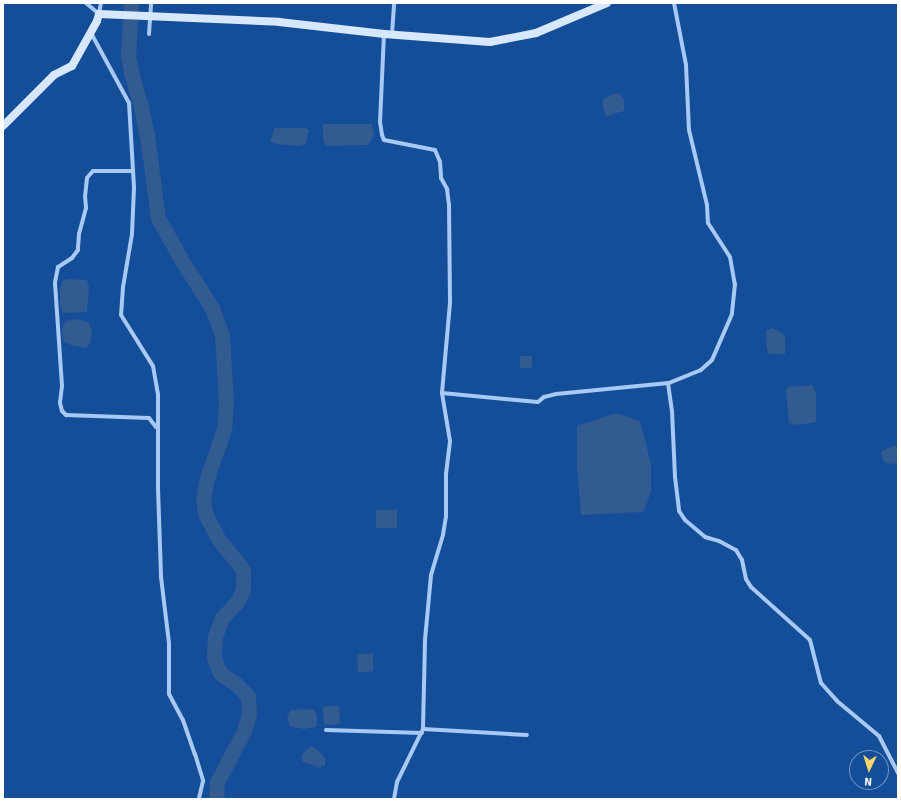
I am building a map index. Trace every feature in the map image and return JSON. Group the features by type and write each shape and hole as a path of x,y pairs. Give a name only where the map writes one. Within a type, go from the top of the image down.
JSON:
{"street":[{"path":"86,3 99,14 138,17 278,22 388,34 490,42 536,33 607,3"},
{"path":"3,126 54,75 72,66 91,33 99,14 101,3"},
{"path":"149,34 151,3"},
{"path":"394,3 388,34 380,122 382,135 384,140 435,150 440,162 441,178 447,189 449,205 450,303 442,392 450,441 446,474 446,517 443,535 431,575 425,640 423,731 397,782 394,799"},
{"path":"442,392 538,402 544,397 556,394 668,383 701,370 712,360 732,314 735,284 730,257 708,223 706,205 689,130 686,65 674,3"},
{"path":"91,33 129,103 133,171 132,234 123,287 121,314 153,366 158,394 156,427 161,577 169,643 169,694 183,720 203,781 199,799"},
{"path":"133,171 93,170 87,178 85,196 86,208 79,234 78,250 72,258 58,267 55,283 62,379 60,403 62,411 66,415 149,418 156,427"},
{"path":"668,383 674,436 676,484 680,511 685,520 705,537 719,541 736,550 742,560 746,579 751,587 810,640 821,683 837,701 879,736 898,773"},
{"path":"326,730 423,731 527,735"}],"water":[{"path":"613,94 620,94 624,100 624,111 606,116 602,103 605,98"},
{"path":"323,124 372,124 374,136 368,145 326,146 323,139"},
{"path":"275,128 305,128 309,130 306,144 299,146 276,144 270,141"},
{"path":"63,280 87,280 89,287 87,312 63,313 60,305 60,288"},
{"path":"76,319 88,322 92,331 91,342 86,348 71,345 63,341 62,330 66,321"},
{"path":"772,328 783,333 785,338 785,354 769,354 767,349 766,331"},
{"path":"520,356 532,356 532,368 520,368"},
{"path":"812,385 816,393 816,422 797,425 789,423 786,390 788,387"},
{"path":"616,413 640,421 651,464 651,492 643,512 581,515 577,467 577,426"},
{"path":"898,445 898,463 888,464 883,460 881,454 883,450"},
{"path":"376,510 397,510 397,528 376,528"},
{"path":"357,654 373,654 373,671 358,673"},
{"path":"339,706 340,723 335,725 324,724 323,707"},
{"path":"291,710 315,710 317,718 316,727 304,729 290,727 287,716"},
{"path":"311,746 319,751 325,758 325,765 320,768 302,761 302,754"}],"waterway":[{"path":"131,3 128,56 147,135 158,218 182,261 212,308 222,335 226,402 224,429 206,481 203,499 205,513 219,540 243,570 243,590 237,602 222,618 215,636 214,658 220,673 236,684 248,696 249,714 244,731 217,782 217,799"}]}
